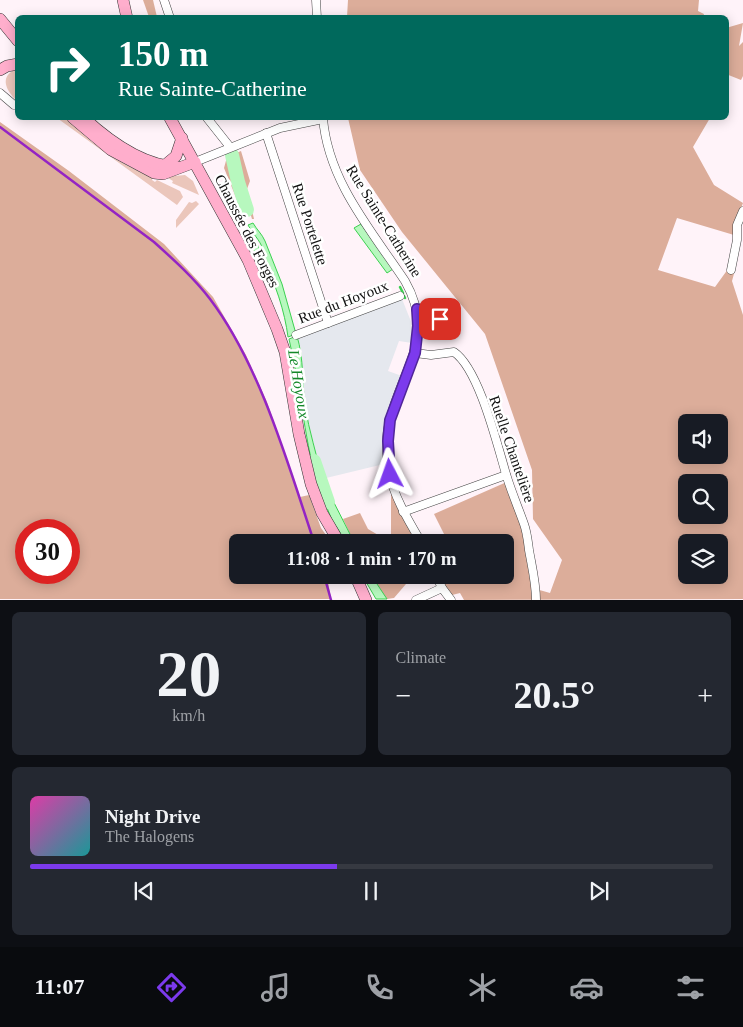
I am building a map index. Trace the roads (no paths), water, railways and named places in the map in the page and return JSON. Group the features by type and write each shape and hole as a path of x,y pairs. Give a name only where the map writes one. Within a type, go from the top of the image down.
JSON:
{"main road":[{"path":"123,0 126,15"},
{"path":"0,18 15,37"},
{"path":"0,70 15,65"},
{"path":"75,120 111,150 154,173 163,174 194,162"},
{"path":"86,120 98,131 127,151 164,166 182,167"},
{"name":"Chaussée des Forges","path":"171,120 248,260 281,340 288,367 299,434 311,484 322,513 334,534"},
{"path":"164,166 176,156 182,138"},
{"path":"359,584 366,600"}],"street":[{"path":"164,0 169,15"},
{"path":"316,0 317,15"},
{"path":"0,93 14,105"},
{"path":"209,120 230,147"},
{"path":"194,162 280,128 315,120"},
{"name":"Rue Sainte-Catherine","path":"324,120 327,144 341,183 405,281 417,309 418,326 415,353 390,420 388,441 388,468 403,512 415,534"},
{"name":"Rue Portelette","path":"266,133 328,322"},
{"path":"732,270 737,240 737,225 743,211"},
{"name":"Rue du Hoyoux","path":"296,335 400,296"},
{"path":"417,309 432,313 440,319 445,334"},
{"name":"Ruelle Chantelière","path":"415,353 431,355 454,352 465,364 494,429 506,475 517,509 525,525 534,574 536,600"},
{"path":"403,512 506,475"},
{"path":"440,584 451,600"},
{"path":"416,600 442,588"}],"water":[{"path":"253,223 265,241 282,284 296,334 288,337 282,307 271,277 262,259 249,245 256,241 260,250 263,249 248,225"},
{"path":"361,224 393,269 387,273 354,228"},
{"path":"297,336 302,362 305,406 322,479 316,480 289,339"},
{"path":"325,485 350,534 341,534 332,520 318,486"},
{"path":"367,584 377,584 387,599 376,599"}],"waterway":[{"name":"Le Hoyoux","path":"232,155 247,210"},
{"path":"400,287 403,293"},
{"name":"Le Hoyoux","path":"314,461 328,502"}],"railway":[{"path":"0,127 154,242 191,276 204,291 228,325 258,384 283,448 311,534"},
{"path":"327,584 331,600"}]}
